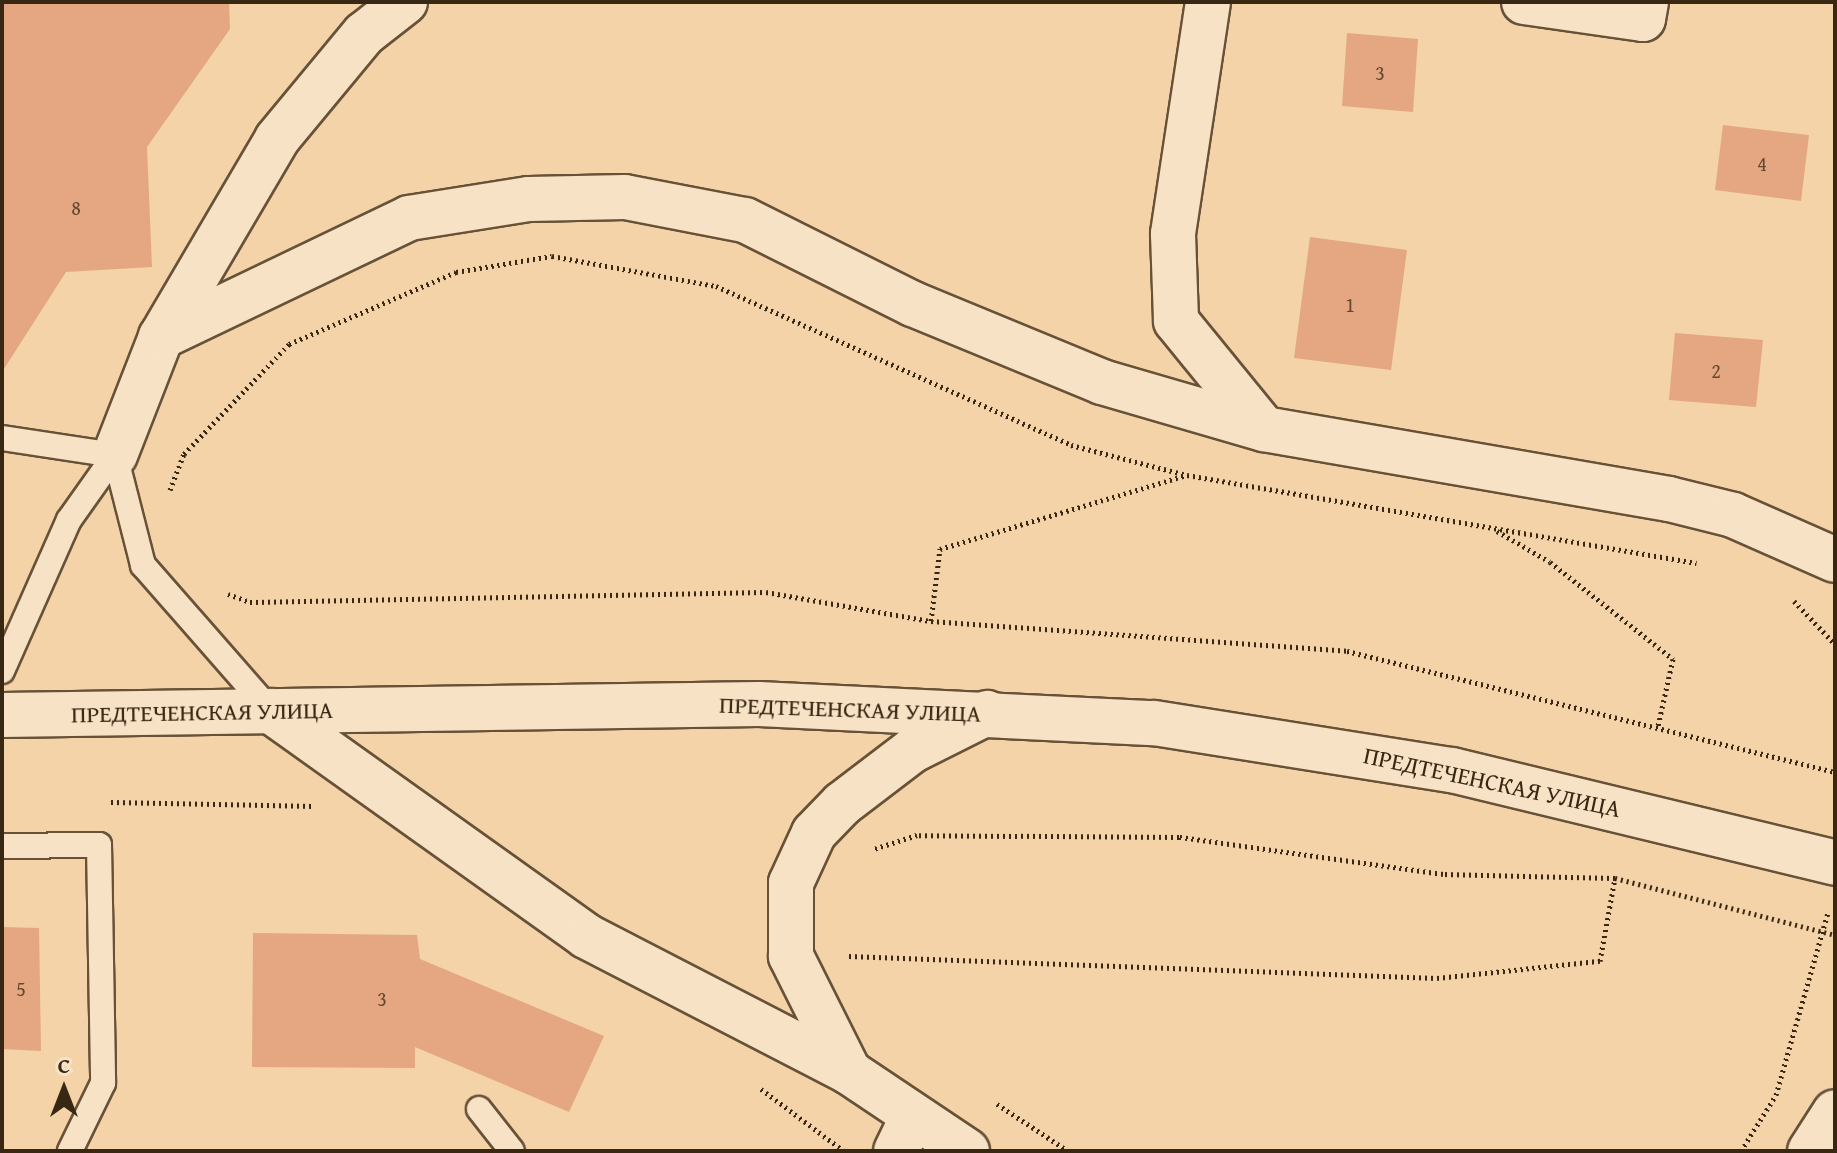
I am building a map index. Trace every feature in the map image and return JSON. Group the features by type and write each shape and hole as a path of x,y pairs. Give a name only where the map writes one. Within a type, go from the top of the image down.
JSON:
{"street":[{"path":"115,455 161,337 277,139 364,34 405,2"},
{"path":"1208,2 1173,234 1176,321 1264,429"},
{"path":"1524,2 1643,19 1646,2"},
{"path":"161,337 409,218 529,199 625,197 745,220 987,338 1102,382 1264,429 1669,499 1733,515 1835,560"},
{"name":"ПРЕДТЕЧЕНСКАЯ УЛИЦА","path":"2,715 759,704 1154,723 1318,745 1687,827 1833,881"},
{"path":"271,711 586,936 849,1072"},
{"path":"967,1151 904,1134 849,1072 791,956 791,883 814,833 873,777 987,713"},
{"path":"1810,1151 1835,1112"}],"lane":[{"path":"2,438 115,455"},
{"path":"2,671 69,520 115,455"},
{"path":"115,455 143,565 271,711"},
{"path":"2,846 99,845 103,1083 70,1151"},
{"path":"479,1109 512,1151"}],"path":[{"path":"168,507 184,454 289,344 456,272 552,256 716,286 1071,445 1187,475 1707,566"},
{"path":"931,621 940,549 1187,475"},
{"path":"1550,562 1673,659 1658,726"},
{"path":"214,589 250,602 766,592 931,621 1347,651 1835,772"},
{"path":"1783,596 1835,644"},
{"path":"98,802 325,806"},
{"path":"863,852 917,835 1179,837 1443,874 1615,878 1835,935"},
{"path":"844,969 836,956 1437,978 1600,961 1615,878"},
{"path":"1741,1151 1776,1095 1833,881"},
{"path":"756,1085 844,1151"},
{"path":"991,1100 1068,1151"}],"building":[{"path":"2,2 229,2 230,29 147,147 152,267 66,272 2,372"},
{"path":"1347,33 1418,39 1413,112 1342,106"},
{"path":"1723,125 1809,135 1801,201 1715,190"},
{"path":"1310,237 1407,250 1391,370 1294,358"},
{"path":"1675,333 1763,340 1756,407 1669,400"},
{"path":"2,927 39,928 41,1051 2,1049"},
{"path":"253,933 417,935 420,959 604,1036 569,1112 415,1047 415,1068 252,1067"}]}
